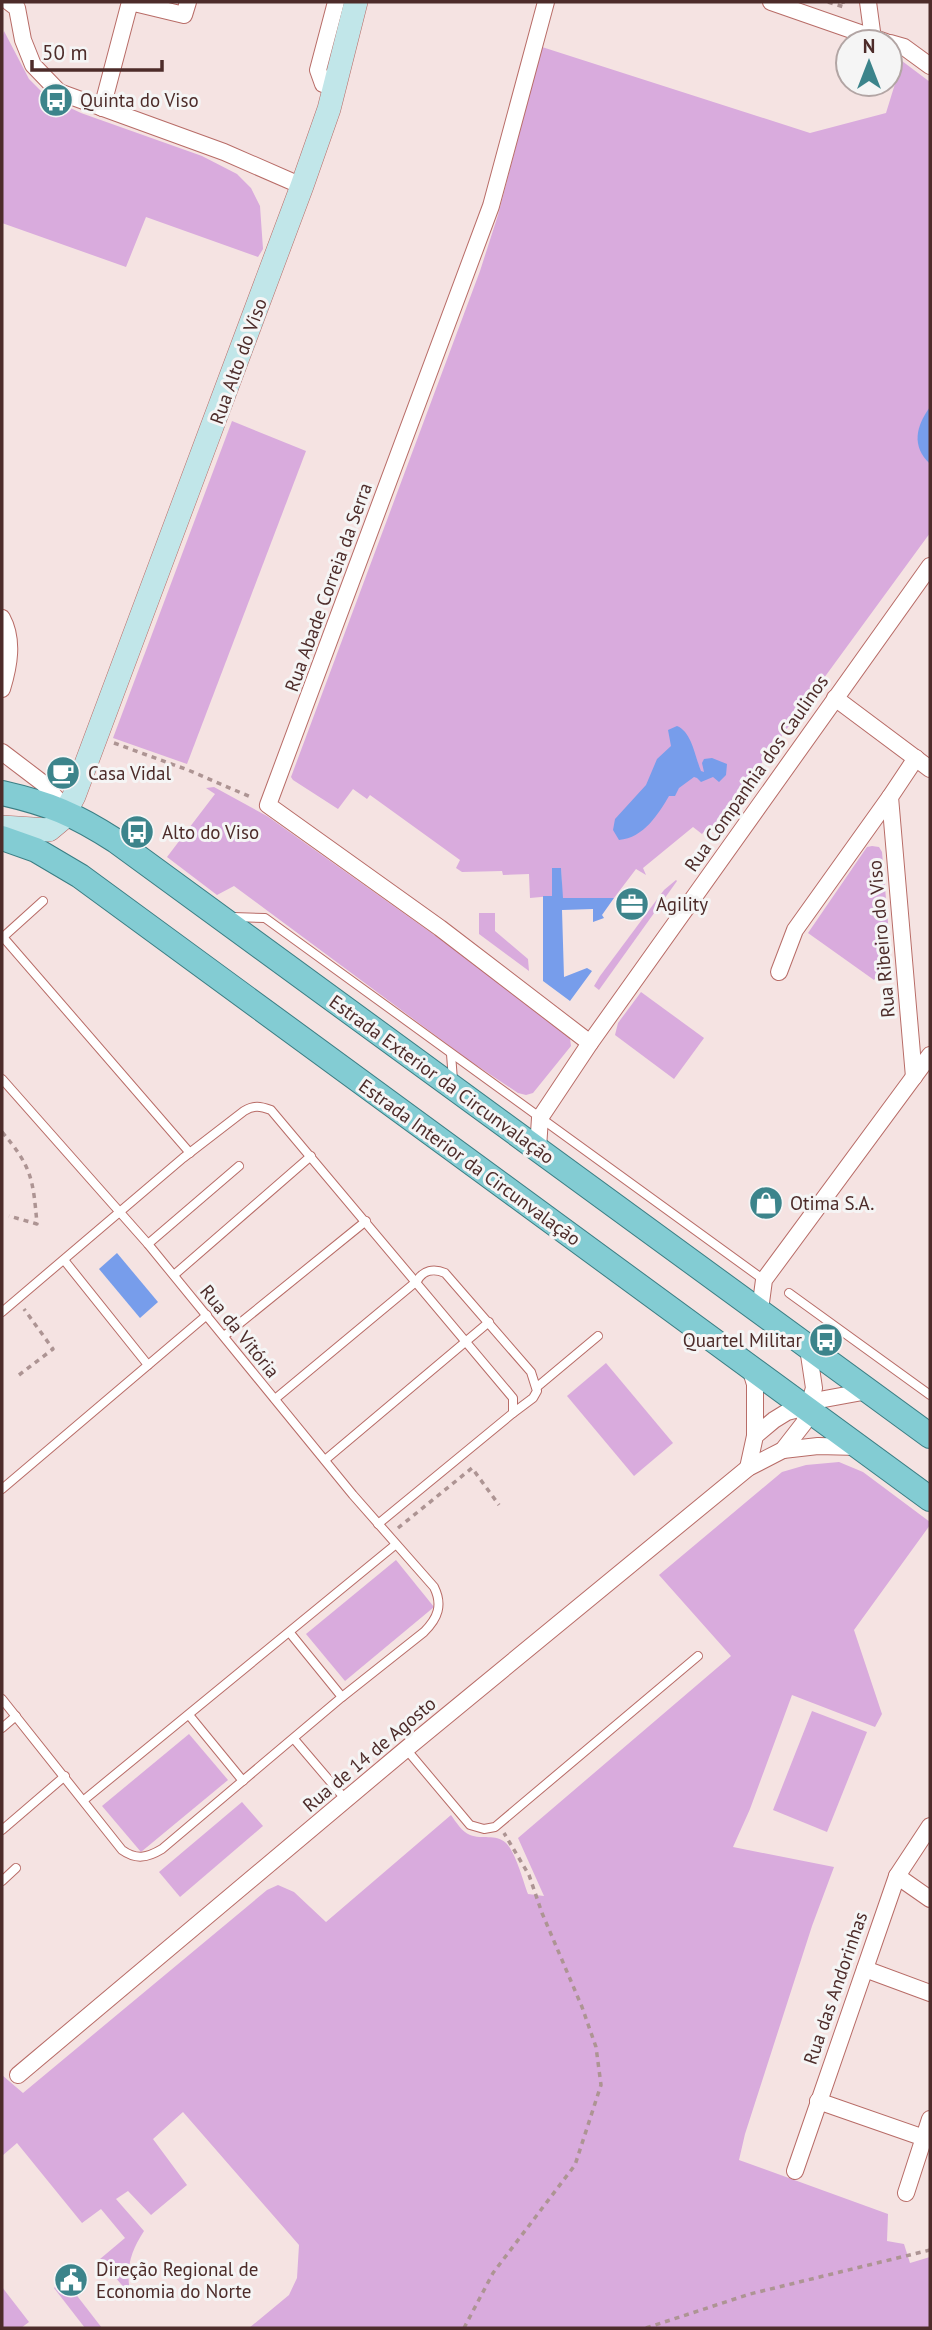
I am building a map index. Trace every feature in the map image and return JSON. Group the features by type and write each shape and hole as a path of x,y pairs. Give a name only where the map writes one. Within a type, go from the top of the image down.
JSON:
{"main road":[{"name":"Rua Alto do Viso","path":"67,811 302,186 332,99 356,2"},
{"name":"Estrada Exterior da Circunvalação","path":"2,793 67,811 116,841 930,1436"},
{"path":"2,827 49,830 67,811"},
{"name":"Estrada Interior da Circunvalação","path":"2,838 36,850 80,876 930,1499"}],"street":[{"path":"2,17 8,2 18,8 23,40 33,65 59,92 224,152 302,186"},
{"path":"102,108 130,2 184,15 188,2"},
{"path":"332,99 318,71 336,2"},
{"name":"Rua Abade Correia da Serra","path":"268,805 491,206 546,2"},
{"path":"771,2 846,28"},
{"path":"868,2 878,28"},
{"path":"904,47 930,66"},
{"name":"Rua Companhia dos Caulinos","path":"538,1148 540,1118 590,1043 930,566"},
{"path":"2,618 7,628 9,665 2,689"},
{"path":"835,698 930,768"},
{"path":"2,752 44,784 67,811"},
{"name":"Rua Ribeiro do Viso","path":"779,972 795,930 916,758"},
{"name":"Rua Ribeiro do Viso","path":"890,797 914,1077"},
{"path":"268,805 440,928 590,1043"},
{"path":"761,1310 764,1280 930,1055"},
{"name":"Rua de 14 de Agosto","path":"783,1450 804,1423 807,1407 814,1396 808,1348"},
{"path":"748,1468 755,1436 757,1402 750,1367"},
{"path":"755,1436 787,1412 807,1407 828,1397 868,1391"},
{"name":"Rua de 14 de Agosto","path":"18,2075 406,1749 748,1468 783,1450 818,1446 859,1447"},
{"name":"Rua das Andorinhas","path":"794,2171 897,1876 930,1826"},
{"path":"897,1876 930,1899"},
{"path":"864,1969 930,1993"},
{"path":"818,2101 927,2139"},
{"path":"905,2193 927,2139 930,2119"}],"lane":[{"path":"43,901 2,937 190,1153"},
{"path":"220,918 265,918 764,1280"},
{"path":"451,1054 453,1087"},
{"name":"Rua da Vitória","path":"2,1079 148,1244 395,1545 434,1587 439,1598 434,1621 424,1632 342,1697"},
{"path":"2,1312 190,1153 251,1106 261,1106 271,1110 281,1120 467,1341 510,1394 513,1413"},
{"path":"174,1275 312,1156"},
{"path":"148,1244 239,1166"},
{"path":"223,1336 366,1222"},
{"path":"64,1260 148,1365"},
{"path":"275,1399 422,1274 436,1270 445,1273 519,1355 531,1372 537,1387"},
{"path":"789,1293 930,1395"},
{"path":"2,1489 207,1315"},
{"path":"325,1460 489,1322"},
{"path":"378,1524 533,1398 537,1387 598,1336"},
{"path":"84,1800 395,1545"},
{"path":"2,1699 122,1850 130,1856 140,1858 162,1849 342,1697 290,1633"},
{"path":"406,1749 470,1825 484,1829 495,1826 698,1656"},
{"path":"189,1714 243,1781"},
{"path":"2,1728 16,1716"},
{"path":"293,1739 346,1800"},
{"path":"2,1830 65,1776"},
{"path":"2,1881 16,1868"}],"path":[{"path":"828,2 844,7 843,2"},
{"path":"95,736 188,770 268,805"},
{"path":"2,1132 20,1154 32,1179 37,1224 9,1216"},
{"path":"17,1299 52,1349 19,1375"},
{"path":"388,1536 472,1468 499,1505"},
{"path":"464,2328 493,2273 575,2165 601,2085 596,2047 541,1913 529,1875 507,1835 495,1826"},
{"path":"646,2328 750,2294 930,2250"}],"shaded area":[{"path":"4,31 29,79 47,97 81,113 202,156 237,174 251,188 260,206 263,249 258,257 146,217 126,267 2,223"},
{"path":"542,47 810,133 886,113 891,98 904,98 904,62 930,82 930,533 712,831 707,828 702,834 693,827 643,868 646,875 636,869 614,898 562,898 561,868 552,868 552,896 530,898 529,874 503,875 502,871 462,872 456,868 460,860 370,795 367,799 353,789 338,809 291,777 480,271 498,215"},
{"path":"232,421 306,451 187,764 113,738"},
{"path":"214,787 267,816 513,991 567,1034 571,1046 533,1093 518,1093 470,1061 234,886 217,895 167,857 215,794 206,788"},
{"path":"867,847 879,847 882,852 891,958 874,980 808,933"},
{"path":"676,880 599,990 594,986 600,976 664,890"},
{"path":"479,913 495,913 495,931 528,959 529,971 479,934"},
{"path":"641,992 704,1038 674,1079 615,1035 618,1023"},
{"path":"606,1363 673,1443 634,1476 567,1396"},
{"path":"839,1462 863,1472 930,1522 930,1525 854,1630 882,1714 875,1727 792,1695 733,1847 834,1867 812,1926 739,2160 888,2214 887,2241 904,2244 910,2263 930,2257 930,2328 249,2328 289,2295 297,2278 299,2245 183,2112 153,2139 187,2185 151,2215 128,2191 116,2199 144,2231 130,2262 131,2296 100,2259 125,2238 101,2209 82,2223 17,2143 2,2156 2,2075 23,2093 267,1890 278,1885 294,1892 326,1922 451,1815 467,1834 497,1838 506,1843 516,1860 528,1894 544,1896 518,1838 731,1656 659,1575 782,1472 806,1465"},
{"path":"396,1560 434,1607 345,1681 306,1634"},
{"path":"812,1711 867,1732 827,1832 773,1810"},
{"path":"189,1734 228,1780 141,1852 102,1806"},
{"path":"242,1802 263,1826 180,1897 159,1872"},
{"path":"64,2279 102,2328 85,2328 54,2288"},
{"path":"2,2287 29,2322 21,2328 2,2328"}],"water":[{"path":"930,407 930,464 920,450 918,436 921,421"},
{"path":"677,726 690,739 701,771 704,772 704,759 712,758 727,764 726,775 719,782 713,777 701,782 694,777 679,788 675,796 669,796 643,830 619,840 613,830 615,819 646,785 657,759 671,746 668,730"},
{"path":"552,868 561,868 563,898 614,898 602,915 604,918 593,922 593,909 562,910 564,977 587,968 592,971 570,1001 543,981 543,896 552,896"},
{"path":"117,1253 158,1302 140,1318 99,1269"}],"place":[{"name":"Quinta do Viso","path":"56,100"},
{"name":"Casa Vidal","path":"63,773"},
{"name":"Alto do Viso","path":"137,832"},
{"name":"Agility","path":"632,904"},
{"name":"Otima S.A.","path":"766,1203"},
{"name":"Quartel Militar","path":"826,1340"},
{"name":"Direção Regional de Economia do Norte","path":"71,2280"}]}
